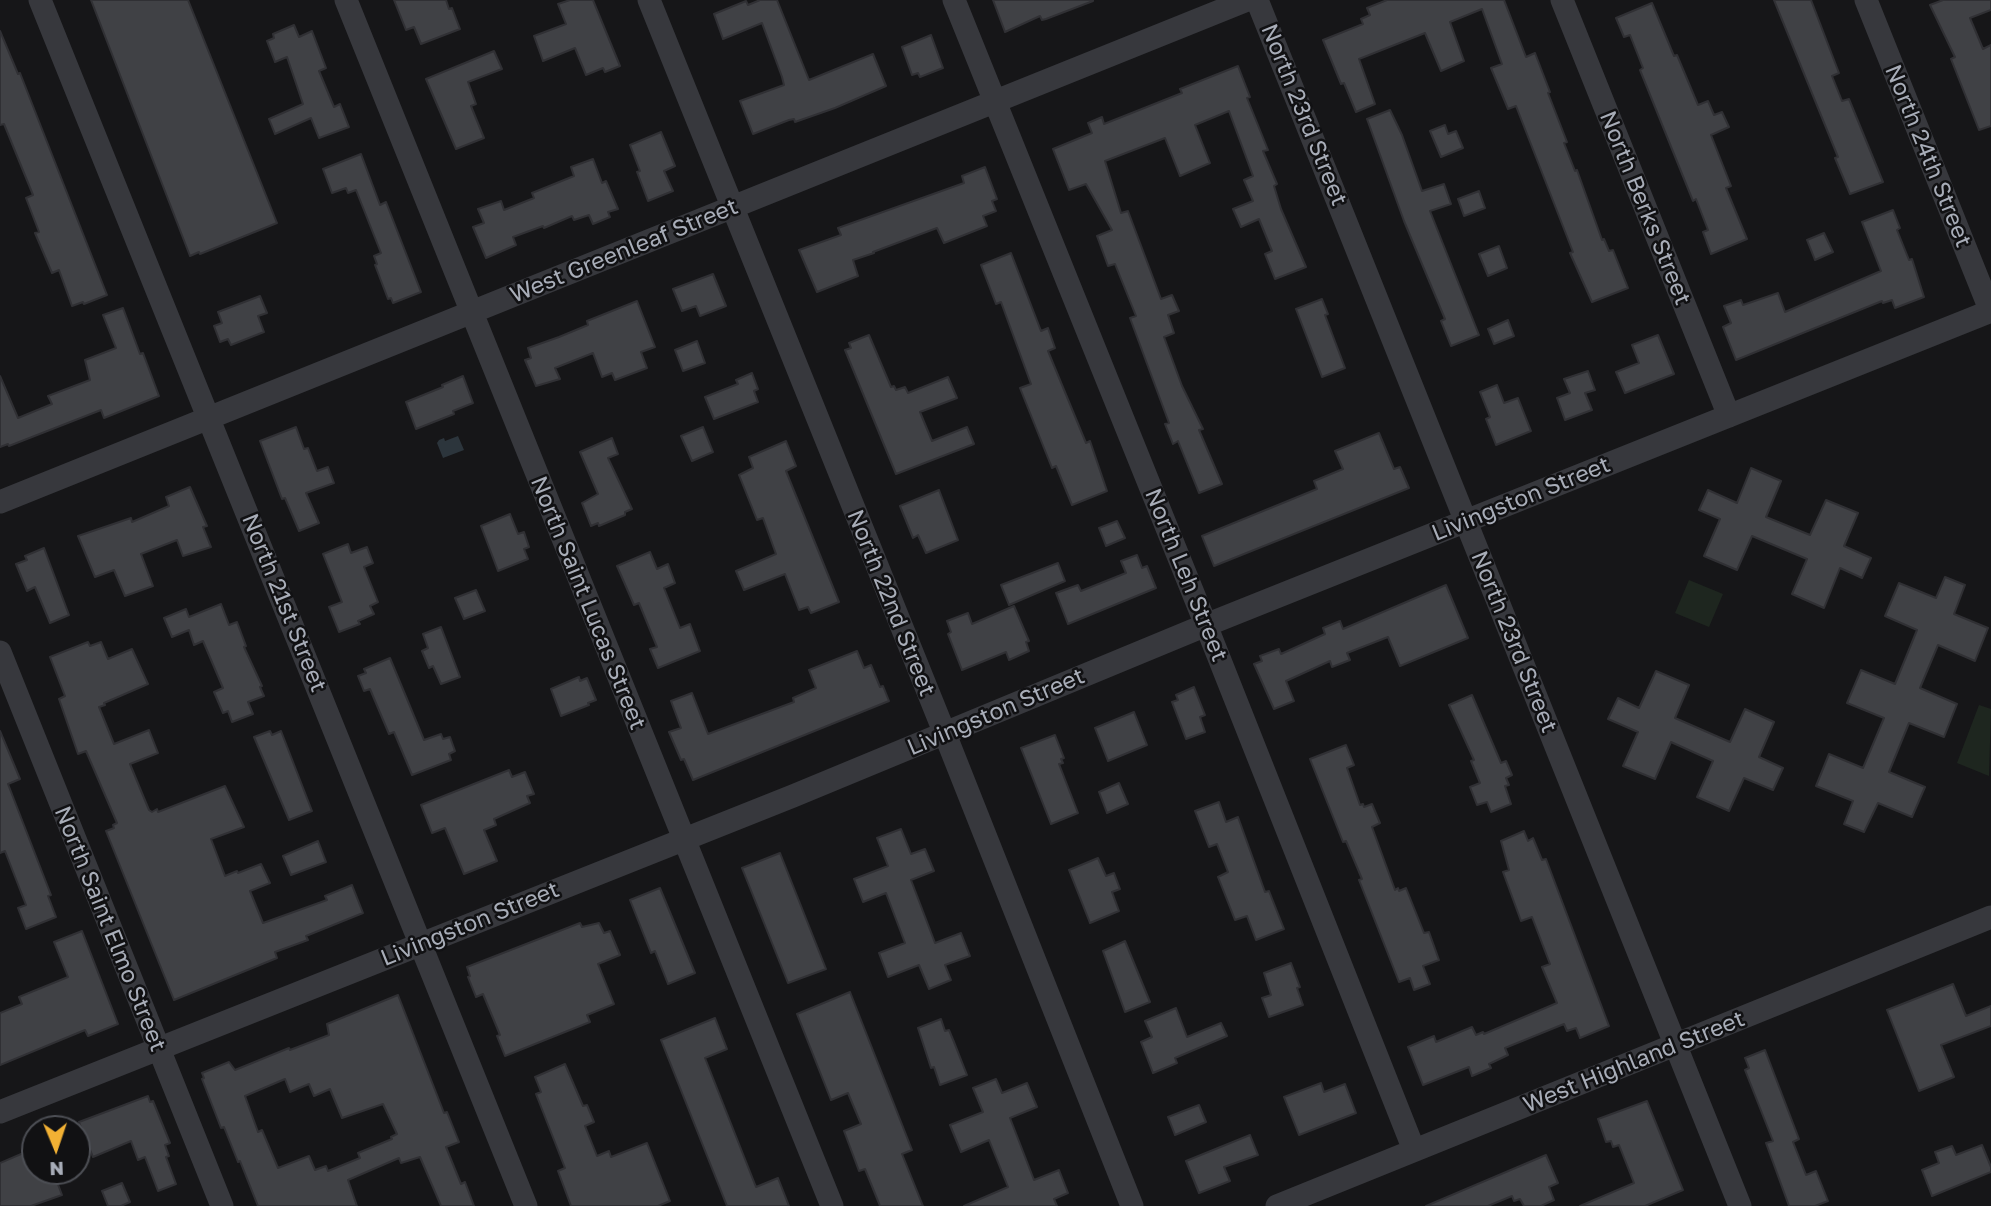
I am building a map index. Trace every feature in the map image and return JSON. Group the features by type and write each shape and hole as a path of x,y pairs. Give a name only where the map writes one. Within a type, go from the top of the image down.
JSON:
{"street":[{"name":"North 21st Street","path":"40,0 526,1206"},
{"name":"North Saint Lucas Street","path":"346,0 832,1206"},
{"name":"North 22nd Street","path":"649,0 1132,1206"},
{"name":"North Leh Street","path":"954,0 1414,1150"},
{"name":"West Greenleaf Street","path":"0,502 1247,0"},
{"name":"North 23rd Street","path":"1257,0 1740,1206"},
{"name":"North Berks Street","path":"1562,0 1729,416"},
{"name":"North 24th Street","path":"1866,0 1991,311"},
{"name":"Livingston Street","path":"0,1112 1991,311"},
{"name":"North Saint Elmo Street","path":"0,652 222,1206"},
{"name":"West Highland Street","path":"1277,1206 1991,917"}],"shaded area":[{"path":"458,436 464,450 443,458 437,443 439,440 444,438 445,441"},
{"path":"1689,580 1723,594 1709,627 1675,613"},
{"path":"1979,705 1991,709 1989,776 1957,763"}],"building":[{"path":"91,0 188,0 277,223 190,256"},
{"path":"394,0 446,0 460,29 421,44 414,27 406,30"},
{"path":"570,0 593,0 620,66 605,72 603,68 586,75 575,48 543,61 534,36 566,24 558,4"},
{"path":"760,0 777,0 809,80 873,54 886,86 835,108 795,122 794,119 789,120 753,134 740,101 784,85 782,77 762,23 723,39 714,14 746,1 748,5"},
{"path":"993,0 1093,1 1046,19 1042,20 1040,16 1005,32"},
{"path":"1387,0 1504,0 1526,57 1535,53 1567,142 1564,143 1575,171 1577,170 1602,240 1604,239 1609,251 1613,250 1628,288 1592,302 1570,253 1573,252 1516,106 1508,109 1491,68 1502,64 1482,9 1450,22 1464,61 1441,71 1425,33 1359,59 1375,104 1356,112 1323,40 1363,24 1361,19 1370,15 1367,8"},
{"path":"1774,0 1811,0 1839,73 1832,76 1842,101 1849,99 1883,182 1850,194 1835,158 1838,157"},
{"path":"1943,0 1991,0 1991,10 1970,18 1983,49 1991,45 1991,126 1979,130 1951,59 1955,57 1930,5"},
{"path":"1652,3 1698,105 1708,101 1714,115 1722,112 1729,127 1711,135 1731,186 1726,188 1747,239 1711,254 1703,232 1708,230 1696,199 1693,201 1640,70 1643,68 1630,35 1624,37 1616,18"},
{"path":"294,25 299,37 312,31 326,68 319,71 334,107 340,104 349,127 319,138 311,118 275,134 269,119 303,104 287,57 275,62 267,41 274,38 273,34"},
{"path":"0,31 18,74 20,73 107,295 84,304 83,302 72,306 59,270 52,273 35,233 39,232 26,198 33,195 4,124 0,125"},
{"path":"931,35 943,68 920,77 918,73 912,75 902,47"},
{"path":"494,51 502,69 468,82 476,104 471,106 484,138 456,149 426,79"},
{"path":"1238,66 1250,97 1247,98 1268,150 1263,151 1277,184 1274,186 1281,209 1306,267 1275,279 1265,254 1272,251 1259,219 1241,227 1233,209 1253,201 1244,180 1253,176 1229,111 1195,125 1210,163 1180,176 1165,138 1105,161 1121,213 1128,211 1161,299 1172,295 1179,311 1168,315 1174,333 1164,337 1182,386 1203,429 1199,430 1222,484 1199,493 1178,441 1173,444 1165,424 1169,423 1130,318 1136,316 1115,264 1108,266 1097,236 1112,230 1086,184 1069,190 1053,149 1092,133 1088,123 1102,117 1104,124 1182,93 1180,89"},
{"path":"1390,110 1422,191 1444,184 1451,204 1430,211 1479,335 1451,346 1441,321 1445,319 1404,221 1367,119"},
{"path":"1445,125 1448,134 1456,131 1463,148 1441,157 1430,131"},
{"path":"661,132 675,166 664,171 673,191 648,201 630,145"},
{"path":"361,154 380,205 386,202 421,292 393,303 391,298 388,299 375,265 374,256 381,253 356,190 348,193 346,188 332,193 323,169"},
{"path":"593,159 602,183 606,181 618,209 608,212 610,217 593,224 589,215 574,220 572,216 513,237 516,245 486,258 473,227 484,223 478,209 501,201 504,210 534,198 532,193 574,176 571,167"},
{"path":"985,167 997,199 992,201 996,211 983,216 987,226 944,243 937,228 873,252 853,260 858,276 817,292 799,250 841,235 838,228 964,183 962,176"},
{"path":"1479,191 1485,208 1464,216 1458,199"},
{"path":"1893,210 1900,228 1897,230 1909,260 1912,259 1924,297 1895,308 1892,300 1882,301 1736,360 1723,327 1731,323 1724,306 1741,300 1743,305 1778,293 1785,312 1881,271 1862,222"},
{"path":"1824,233 1833,252 1815,260 1807,240"},
{"path":"1499,246 1507,268 1488,276 1479,254"},
{"path":"1011,253 1041,331 1048,328 1055,348 1048,351 1086,443 1090,441 1107,491 1072,505 1056,466 1052,468 1020,388 1031,384 1001,302 996,304 981,265"},
{"path":"713,274 726,306 700,316 696,306 682,311 673,289"},
{"path":"260,296 267,313 258,316 264,332 231,345 228,339 220,342 214,326 222,323 218,312"},
{"path":"1322,299 1328,314 1325,315 1345,368 1322,377 1296,309"},
{"path":"637,301 655,347 641,352 647,368 615,380 612,373 602,377 593,353 555,368 560,379 536,386 525,360 531,358 528,348 588,325 587,321"},
{"path":"123,308 159,396 104,418 101,410 9,446 0,447 0,376 18,418 52,404 48,396 90,380 85,360 116,348 103,315"},
{"path":"1508,320 1514,336 1494,344 1488,329"},
{"path":"869,335 891,387 894,386 896,390 905,387 908,393 948,377 957,398 920,412 932,441 967,427 974,444 896,474 845,350 851,348 849,343"},
{"path":"1658,335 1674,374 1625,393 1616,372 1639,363 1632,345"},
{"path":"697,341 705,363 683,371 675,350"},
{"path":"1588,371 1595,390 1585,393 1592,410 1565,420 1557,398 1570,393 1564,379"},
{"path":"752,373 758,389 754,391 758,402 714,419 705,397 738,384 736,380"},
{"path":"463,376 473,403 453,411 454,414 416,429 406,402"},
{"path":"1497,385 1504,403 1518,398 1531,431 1496,445 1486,419 1490,417 1480,392"},
{"path":"296,427 304,449 308,448 317,471 328,467 334,483 306,493 319,523 299,531 285,498 282,499 260,441"},
{"path":"703,427 713,452 692,461 681,436"},
{"path":"1379,433 1394,469 1400,467 1409,488 1214,566 1202,536 1317,489 1314,481 1343,469 1335,451"},
{"path":"612,438 618,454 608,458 632,509 625,512 625,515 599,526 598,523 591,526 582,503 598,494 580,452"},
{"path":"786,441 796,466 786,471 839,602 811,613 808,607 799,610 785,574 744,590 736,571 776,554 763,518 757,520 739,475 753,468 749,457"},
{"path":"1751,468 1781,481 1766,517 1810,535 1826,500 1858,513 1844,546 1871,558 1862,578 1840,568 1824,608 1792,594 1807,559 1752,536 1737,570 1704,556 1720,519 1699,510 1708,490 1737,503"},
{"path":"190,487 207,526 203,527 211,547 183,556 177,540 141,554 153,586 125,596 114,570 95,577 78,536 131,518 132,522 169,506 166,497"},
{"path":"939,490 958,540 926,553 918,535 913,538 900,506"},
{"path":"510,514 518,534 524,532 529,547 524,549 528,559 498,571 481,526"},
{"path":"1117,521 1125,538 1106,546 1099,528"},
{"path":"348,544 351,553 367,547 373,563 364,567 378,602 370,606 374,614 358,621 360,624 339,632 329,607 342,602 323,554"},
{"path":"44,548 69,615 50,623 35,587 27,591 16,564 27,560 25,556"},
{"path":"650,552 657,569 668,564 675,583 664,588 680,628 690,624 700,651 658,668 650,649 657,647 639,603 634,605 617,566"},
{"path":"1137,555 1142,568 1147,566 1156,588 1068,624 1056,593 1078,585 1081,591 1126,573 1121,561"},
{"path":"1058,563 1065,581 1009,605 1001,585"},
{"path":"1945,577 1965,585 1954,614 1988,628 1975,661 1938,645 1920,688 1957,704 1944,737 1909,723 1889,772 1925,787 1912,817 1878,803 1864,832 1844,824 1853,801 1816,786 1829,754 1863,768 1884,718 1847,703 1861,670 1895,684 1917,630 1885,616 1899,583 1936,598"},
{"path":"1446,585 1468,638 1400,666 1388,637 1347,653 1350,660 1332,667 1330,661 1286,681 1294,701 1274,709 1254,664 1262,661 1260,656 1279,649 1281,654 1325,634 1323,628 1340,621 1343,629"},
{"path":"476,590 485,611 464,619 455,598"},
{"path":"221,604 229,625 237,622 264,696 248,702 253,714 232,722 228,711 223,713 214,692 223,688 203,641 194,645 189,630 172,637 164,618 186,609 189,617"},
{"path":"1014,606 1029,641 1026,642 1029,651 1009,660 1006,652 962,670 948,634 951,632 947,621 968,613 972,624"},
{"path":"441,627 460,677 441,684 433,666 429,668 422,651 428,648 423,634"},
{"path":"88,642 90,646 101,642 108,659 132,649 148,684 99,707 114,744 149,730 158,753 130,764 149,810 152,812 157,809 158,812 225,786 244,827 211,839 225,876 261,864 270,883 250,891 263,923 327,900 325,896 352,885 363,913 306,936 308,940 275,952 277,958 174,1000 106,831 114,828 113,825 117,823 86,751 78,754 59,699 65,696 50,657"},
{"path":"857,651 864,668 871,665 889,701 693,780 669,732 681,728 671,701 692,693 708,734 794,702 793,698 816,688 809,670"},
{"path":"390,658 424,740 441,734 443,739 450,737 455,751 449,754 451,760 412,775 394,732 389,734 370,689 364,691 358,676 366,673 364,669"},
{"path":"1656,671 1689,685 1675,718 1730,742 1745,709 1774,722 1759,757 1783,768 1773,790 1744,778 1729,811 1697,797 1713,761 1671,742 1655,779 1623,766 1638,732 1608,719 1618,698 1639,708"},
{"path":"579,677 580,681 587,678 596,700 561,716 551,689"},
{"path":"1194,687 1205,715 1200,717 1205,732 1186,739 1172,702 1178,700 1176,695"},
{"path":"1472,695 1501,763 1506,761 1512,775 1506,778 1509,785 1505,786 1511,804 1491,812 1487,802 1477,805 1470,787 1480,783 1471,761 1474,760 1449,705"},
{"path":"1134,712 1147,745 1108,761 1095,728"},
{"path":"0,731 20,779 8,784 51,895 48,896 56,917 26,929 18,908 26,905 5,851 0,853"},
{"path":"270,731 272,735 281,731 312,811 289,820 254,737"},
{"path":"1055,735 1064,758 1061,759 1063,763 1059,764 1078,813 1051,824 1021,748"},
{"path":"1346,745 1354,765 1347,768 1360,805 1363,804 1364,807 1372,804 1380,823 1372,827 1395,890 1406,888 1424,933 1429,932 1439,960 1423,966 1430,984 1414,990 1410,978 1399,982 1359,880 1362,879 1346,841 1343,842 1310,759"},
{"path":"509,770 512,777 525,772 534,794 527,796 530,803 494,819 496,825 484,830 497,861 464,874 445,828 432,833 421,805"},
{"path":"1119,783 1128,804 1107,813 1099,792"},
{"path":"1219,802 1226,822 1238,817 1265,892 1269,891 1284,929 1256,940 1247,916 1235,920 1218,877 1228,872 1217,844 1209,847 1195,811"},
{"path":"901,829 911,854 925,849 934,871 911,880 935,943 961,933 970,956 945,965 951,980 929,989 919,965 888,977 879,953 905,943 886,893 863,902 854,879 888,866 877,838"},
{"path":"1524,831 1528,841 1533,838 1542,860 1546,859 1609,1026 1580,1038 1576,1028 1567,1031 1564,1024 1505,1048 1508,1055 1489,1064 1491,1068 1472,1076 1469,1067 1423,1085 1408,1047 1434,1036 1436,1042 1472,1027 1476,1035 1483,1032 1484,1034 1557,1003 1542,967 1550,964 1532,917 1521,921 1503,872 1509,870 1501,841"},
{"path":"318,841 326,862 291,875 283,856"},
{"path":"780,853 826,969 788,983 742,868"},
{"path":"1098,858 1106,876 1114,873 1120,889 1112,892 1119,911 1090,923 1069,870"},
{"path":"660,888 695,973 668,984 655,951 651,953 630,900"},
{"path":"580,923 582,927 599,923 604,933 610,931 620,955 598,964 614,1004 587,1015 590,1022 505,1056 497,1036 500,1035 483,994 476,997 467,967"},
{"path":"82,931 118,1024 88,1036 85,1030 0,1065 0,1013 22,1004 19,997 68,977 54,942"},
{"path":"1125,941 1150,1002 1125,1012 1103,951"},
{"path":"1291,963 1303,1005 1269,1017 1262,998 1271,995 1264,973"},
{"path":"1953,984 1966,1016 1991,1006 1991,1026 1941,1045 1954,1077 1919,1091 1887,1010"},
{"path":"850,992 912,1150 902,1154 923,1206 880,1206 865,1169 859,1171 844,1131 861,1124 848,1093 831,1100 797,1014"},
{"path":"398,995 444,1113 447,1112 459,1142 446,1147 461,1184 465,1182 474,1206 441,1206 420,1157 401,1163 399,1158 348,1180 357,1206 258,1206 224,1127 221,1128 202,1073 229,1062 235,1070 329,1035 327,1024","holes":["285,1079 290,1092 309,1084 314,1096 330,1089 342,1118 383,1104 397,1134 391,1137 392,1139 358,1153 360,1158 328,1171 326,1166 315,1170 309,1156 278,1168 262,1130 258,1132 245,1096"]},
{"path":"1176,1008 1187,1037 1221,1023 1227,1036 1175,1058 1177,1063 1153,1073 1141,1042 1152,1037 1145,1021"},
{"path":"715,1018 727,1049 705,1058 756,1187 778,1178 789,1206 727,1206 661,1040"},
{"path":"941,1019 945,1031 949,1030 967,1075 940,1085 934,1067 931,1068 918,1028"},
{"path":"1765,1050 1799,1139 1793,1142 1806,1175 1816,1171 1828,1201 1815,1206 1789,1206 1766,1143 1773,1141 1745,1070 1749,1068 1745,1058"},
{"path":"565,1064 583,1106 587,1105 594,1122 585,1126 597,1156 609,1151 611,1157 647,1143 670,1201 658,1206 571,1206 558,1171 565,1168 536,1094 541,1092 535,1077"},
{"path":"996,1079 1002,1093 1027,1083 1037,1107 1010,1118 1034,1180 1059,1170 1068,1193 1054,1199 1057,1206 964,1206 1008,1187 989,1140 961,1152 950,1125 983,1112 973,1088"},
{"path":"1321,1083 1324,1092 1345,1084 1356,1113 1299,1135 1284,1097"},
{"path":"148,1096 150,1102 153,1101 170,1143 165,1145 169,1156 166,1157 176,1184 158,1191 145,1157 138,1160 131,1141 93,1157 91,1117"},
{"path":"1647,1101 1683,1190 1645,1206 1580,1206 1634,1183 1619,1145 1613,1147 1611,1141 1606,1142 1598,1119"},
{"path":"1199,1105 1206,1122 1175,1135 1168,1117"},
{"path":"1250,1135 1258,1155 1224,1167 1230,1181 1199,1193 1186,1161"},
{"path":"1982,1145 1991,1172 1932,1196 1922,1170 1939,1163 1935,1152 1952,1146 1956,1155"},
{"path":"21,1154 21,1185 58,1185 62,1195 31,1206 0,1206 0,1163"},
{"path":"1546,1155 1558,1183 1549,1187 1554,1200 1541,1206 1524,1206 1520,1199 1514,1201 1512,1196 1488,1206 1426,1206"},
{"path":"122,1183 130,1202 121,1206 108,1206 102,1191"}]}
